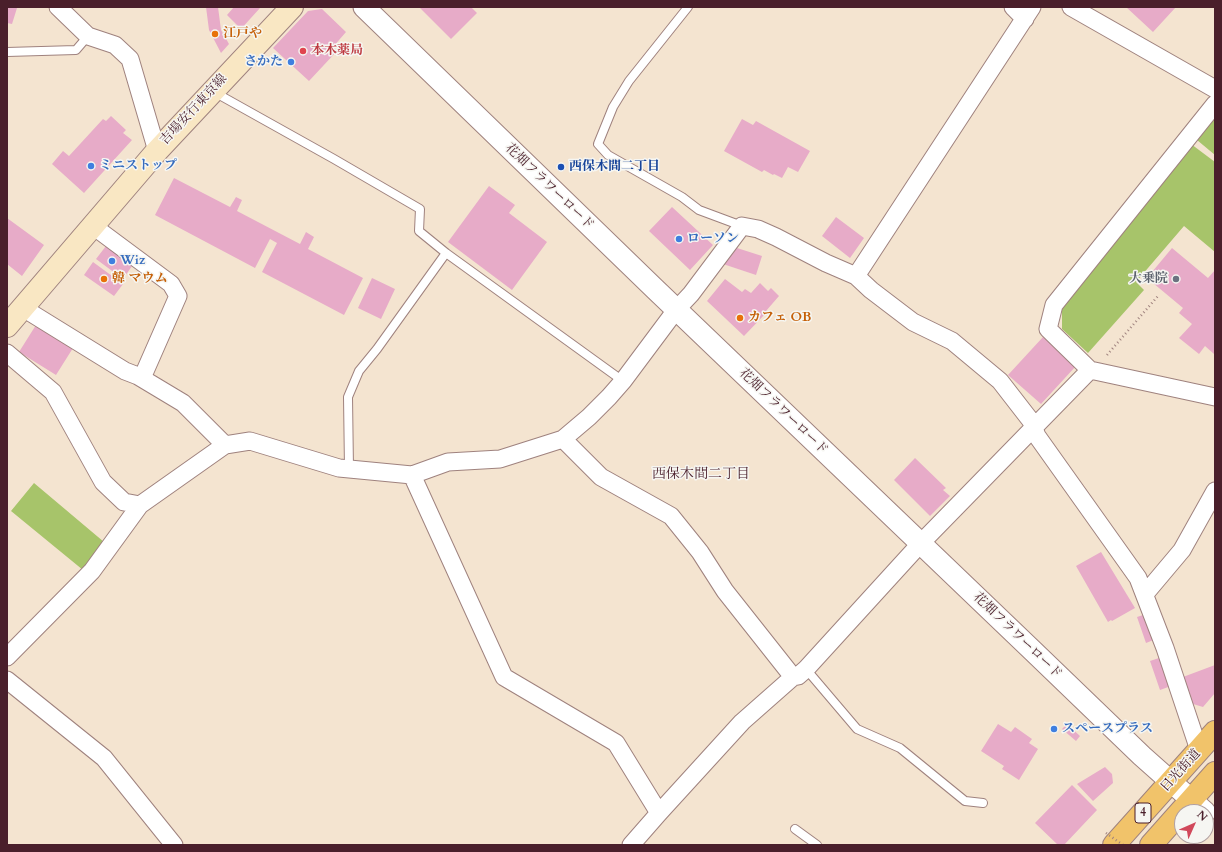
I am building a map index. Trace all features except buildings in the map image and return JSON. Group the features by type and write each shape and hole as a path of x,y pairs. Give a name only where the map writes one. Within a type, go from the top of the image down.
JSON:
{"highway":[{"name":"日光街道","path":"1110,839 1171,782 1215,732"},
{"name":"日光街道","path":"1203,804 1215,773"},
{"name":"日光街道","path":"1151,845 1174,828"}],"main road":[{"name":"吉場安行東京線","path":"7,326 157,151 292,7"}],"street":[{"path":"58,7 88,36 115,45 130,59 157,151"},
{"name":"花畑フラワーロード","path":"364,7 920,544 1171,782 1196,804"},
{"path":"856,276 1028,13 1013,7"},
{"path":"1071,7 1215,89"},
{"path":"1215,104 1054,305 1048,329 1092,370 1215,398"},
{"path":"92,226 171,284 178,296 142,378"},
{"path":"7,657 92,571 140,505 225,445 250,441 338,468 412,475 448,462 500,459 563,439 589,417 623,381 742,226 758,229 826,263 856,276 871,290 913,322 952,341 1000,381 1031,421 1037,436 1138,578 1165,648 1199,750"},
{"path":"23,308 125,371 142,378 183,403 225,445"},
{"path":"7,353 53,392 103,482 124,502 140,505"},
{"path":"632,845 659,813 742,722 799,673 920,544 1092,370"},
{"path":"563,439 601,478 671,516 700,552 725,591 799,673"},
{"path":"412,475 504,677 616,743 659,813"},
{"path":"1145,594 1182,550 1215,491"},
{"path":"7,680 104,758 174,845"}],"lane":[{"path":"688,7 629,81 613,107 598,144 608,155 682,197 699,210 742,226"},
{"path":"7,52 76,50 88,36"},
{"path":"212,91 420,209 419,231 446,253 623,381"},
{"path":"349,469 348,397 359,371 377,349 446,253"},
{"path":"799,673 856,728 900,748 965,801 983,803"},
{"path":"795,829 817,845"}],"path":[{"path":"1092,370 1158,296"},
{"path":"1110,839 1123,845"}],"green space":[{"path":"1215,117 1215,155 1197,140"},
{"path":"1191,144 1215,162 1215,252 1184,226 1136,282 1144,290 1088,353 1062,329 1062,306"},
{"path":"34,483 104,542 83,570 11,511"}],"place":[{"name":"江戸や","path":"215,34"},
{"name":"本木薬局","path":"303,51"},
{"name":"さかた","path":"291,62"},
{"name":"ミニストップ","path":"91,166"},
{"name":"西保木間二丁目","path":"561,167"},
{"name":"ローソン","path":"679,239"},
{"name":"Wiz","path":"112,261"},
{"name":"韓 マウム","path":"104,279"},
{"name":"大乗院","path":"1176,279"},
{"name":"カフェ OB","path":"740,318"},
{"name":"スペースプラス","path":"1054,729"}],"district":[{"name":"西保木間二丁目","path":"701,475"}]}
